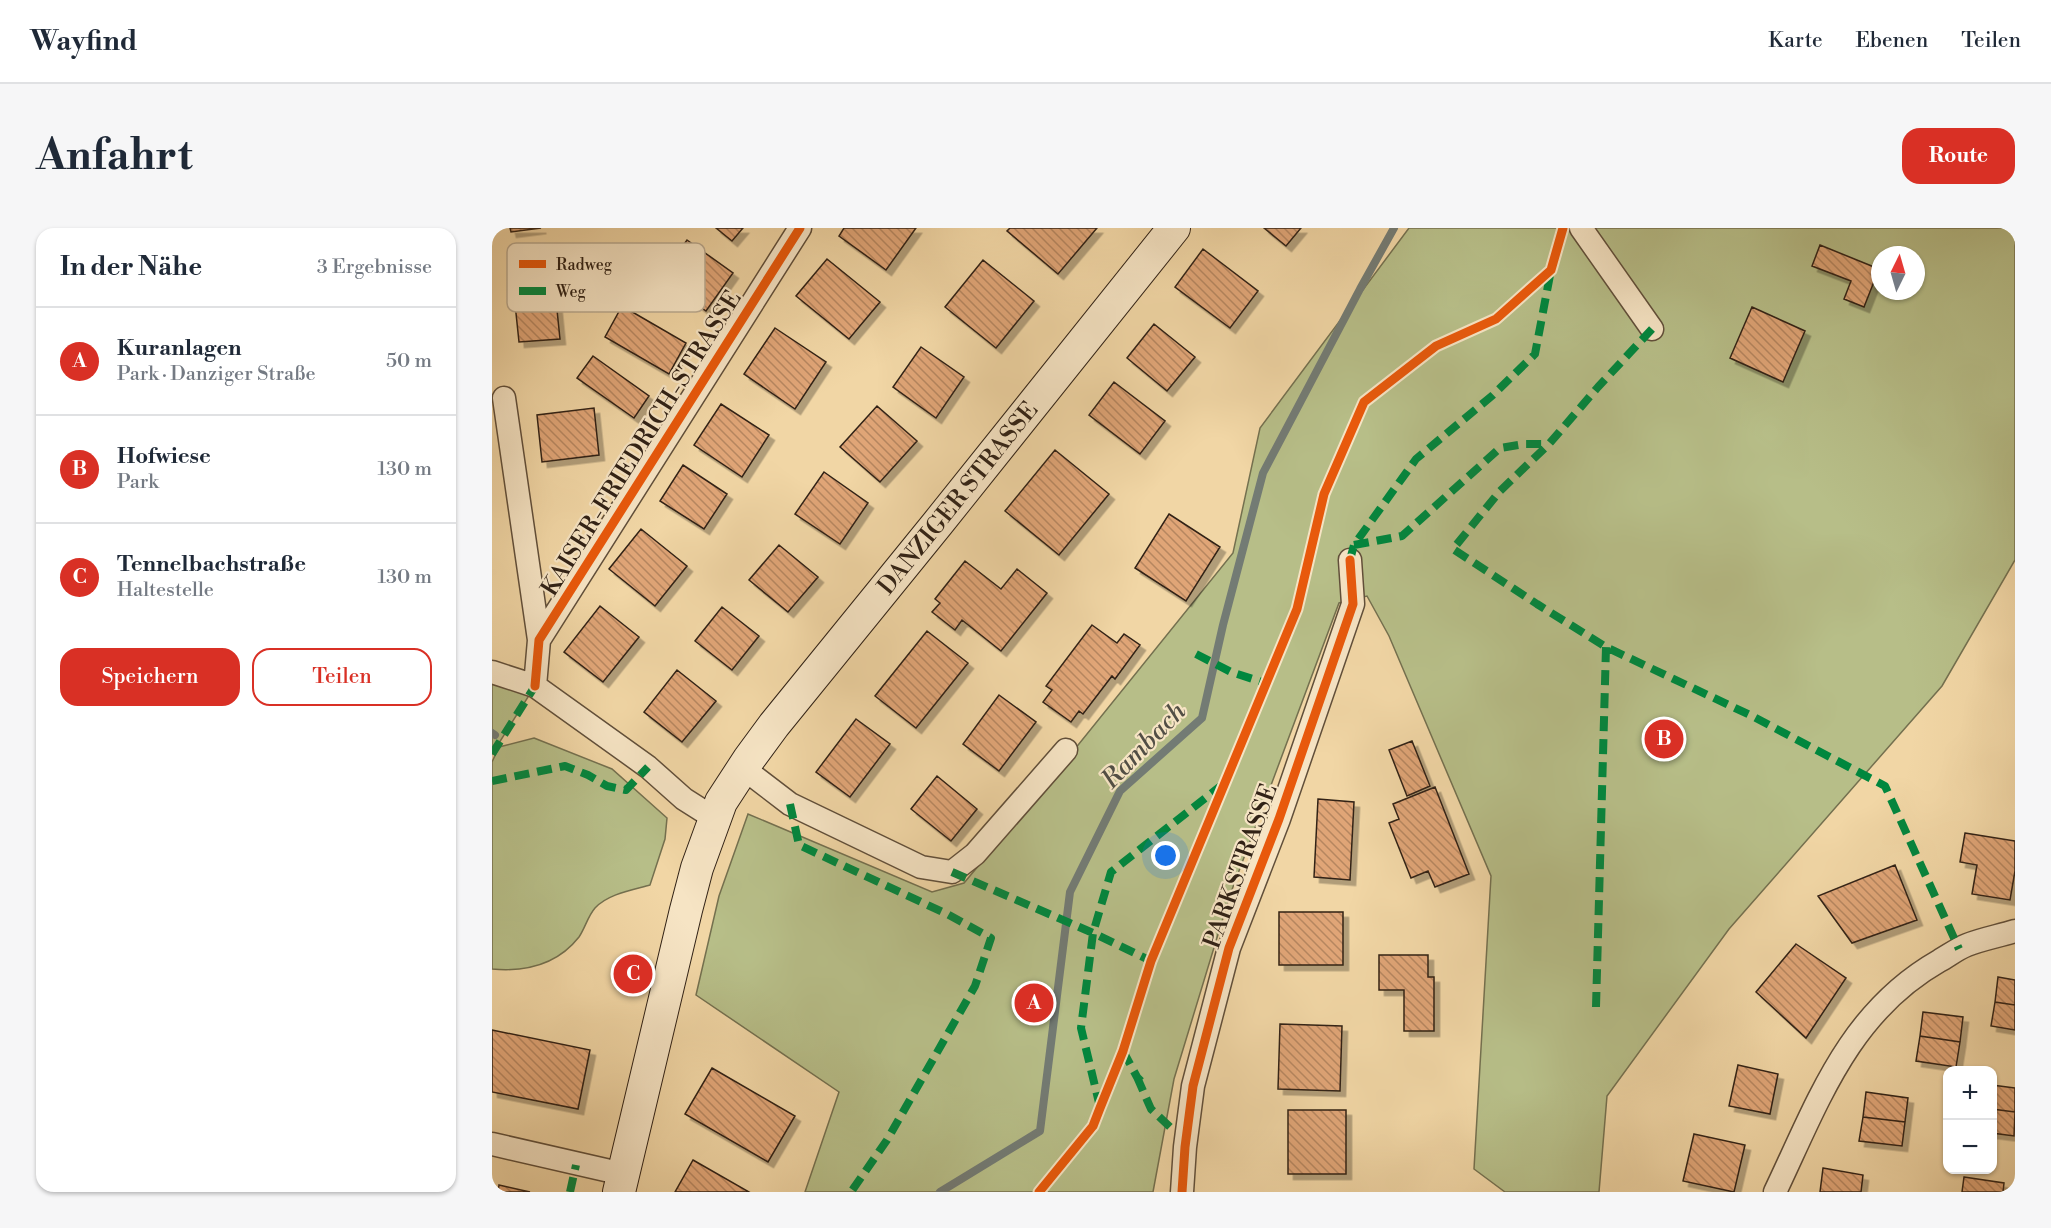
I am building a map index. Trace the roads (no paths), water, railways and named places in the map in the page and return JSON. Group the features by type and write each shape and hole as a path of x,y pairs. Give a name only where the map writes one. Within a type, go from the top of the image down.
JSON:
{"main road":[{"name":"DANZIGER STRASSE","path":"621,1183 697,868 721,802 742,768 774,725 1174,228"}],"street":[{"name":"KAISER-FRIEDRICH-STRASSE","path":"535,686 539,640 800,228"},
{"path":"1581,228 1652,329"},
{"path":"504,398 539,640"},
{"name":"PARKSTRASSE","path":"1182,1192 1193,1086 1229,948 1279,819 1353,604 1350,560"},
{"path":"492,672 535,686 648,767 684,799 714,818"},
{"path":"742,768 790,804 921,867 952,872 975,855 1065,750"},
{"path":"1776,1192 1830,1074 1857,1033 1887,999 1921,971 1966,945 2015,931"},
{"path":"492,1144 621,1183"}],"waterway":[{"name":"Rambach","path":"940,1192 1040,1131 1070,892 1120,791 1202,718 1223,625 1263,473 1394,228"}],"place":[{"name":"Hofwiese","path":"1664,739"},
{"name":"Tennelbachstraße","path":"633,974"},
{"name":"Kuranlagen","path":"1034,1003"}]}
